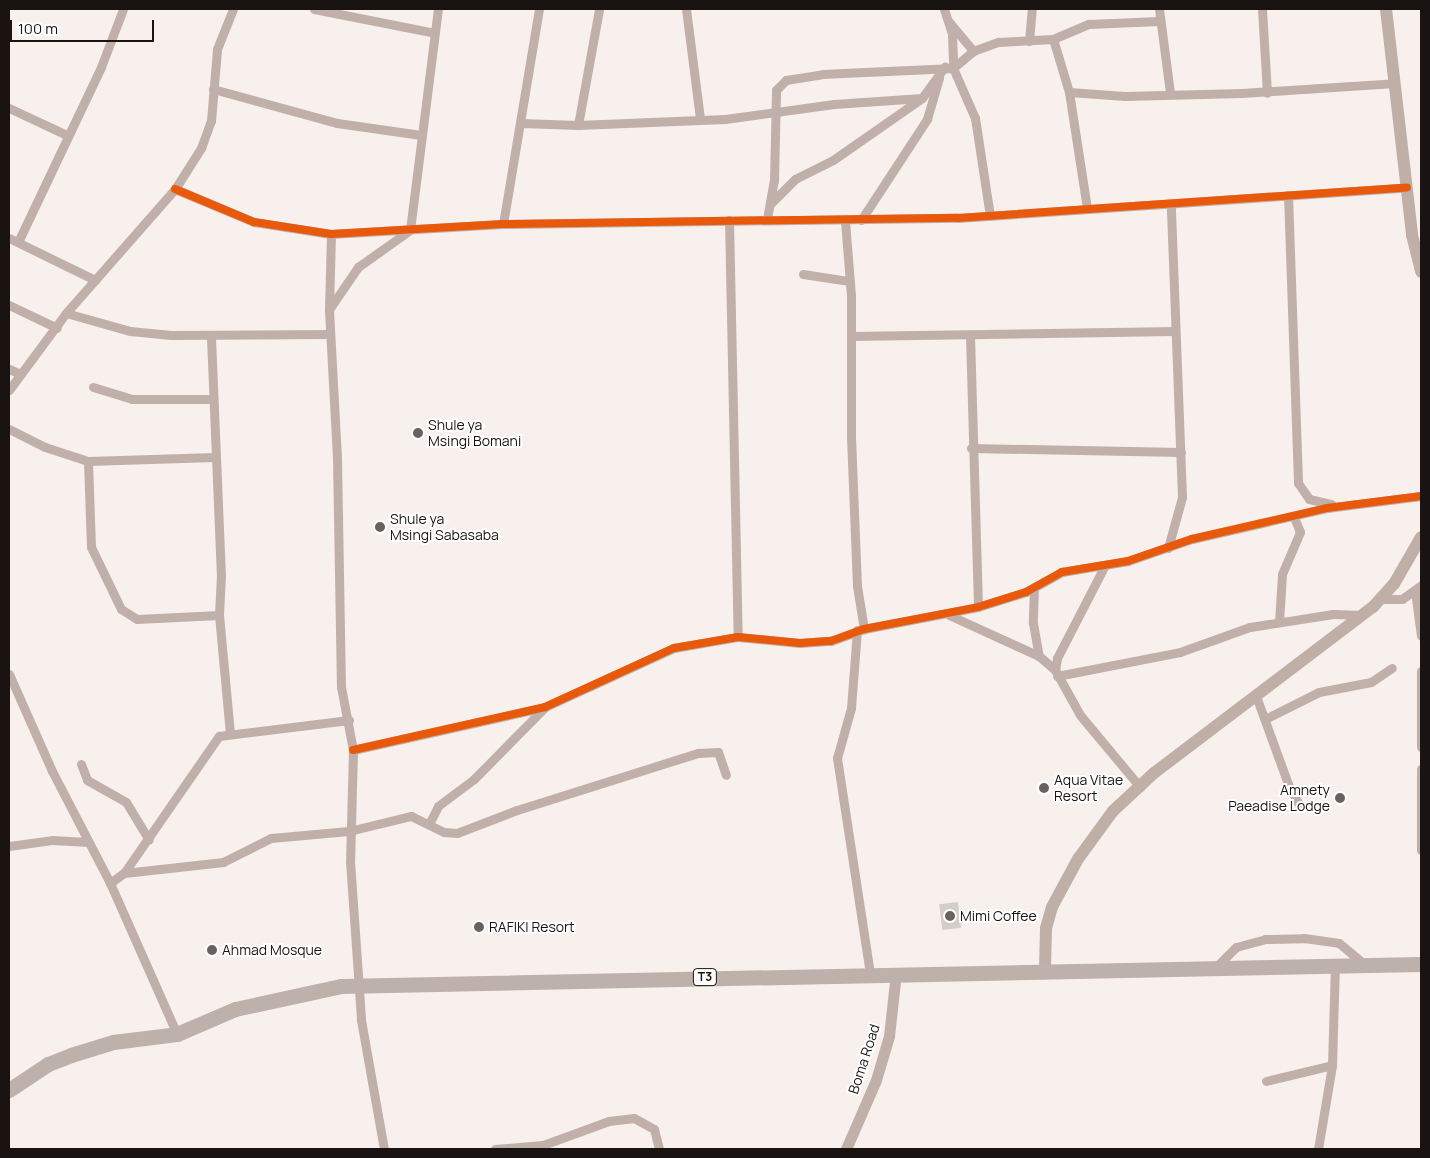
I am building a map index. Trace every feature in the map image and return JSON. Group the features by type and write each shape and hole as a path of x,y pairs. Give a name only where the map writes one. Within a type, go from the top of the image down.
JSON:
{"highway":[{"name":"T3","path":"9,1090 48,1064 113,1042 176,1034 235,1008 358,985 1045,969 1421,964"}],"main road":[{"path":"1386,9 1407,187 1421,272"},
{"path":"1045,969 1046,928 1052,907 1094,836 1140,787 1256,696 1364,615 1382,598 1404,569 1421,537"}],"street":[{"path":"18,242 123,9"},
{"path":"9,390 57,328 66,313 176,188 208,134 217,49 232,9"},
{"path":"314,9 351,12 434,33"},
{"path":"329,310 358,268 410,230 438,9"},
{"path":"503,224 539,9"},
{"path":"578,126 600,9"},
{"path":"686,9 700,119"},
{"path":"944,9 949,22 973,51"},
{"path":"1029,41 1032,9"},
{"path":"1159,9 1159,21 1170,93"},
{"path":"1262,9 1267,92"},
{"path":"771,203 795,179 833,160 922,98 946,69 973,51 1008,40 1052,39 1089,24 1159,21"},
{"path":"861,220 928,119 946,69 949,22"},
{"path":"1052,39 1069,92 1087,208"},
{"path":"767,219 771,203 776,90 786,80 822,74 946,69"},
{"path":"946,69 975,118 990,216"},
{"path":"1069,92 1100,96 1267,92 1395,83"},
{"path":"214,89 337,123 421,134"},
{"path":"521,123 578,126 700,119 774,113 834,104 922,98"},
{"path":"9,108 67,135"},
{"path":"176,188 254,222 331,234 503,224 767,219 845,221 990,216 1407,187"},
{"path":"1288,195 1298,484 1309,499 1349,506"},
{"path":"1168,548 1182,497 1171,204"},
{"path":"729,220 738,638"},
{"path":"845,221 850,281 852,464 860,629 851,708 837,758 870,973"},
{"path":"331,234 329,310 337,469 341,687 349,720 353,750 349,830 358,985 368,1074 384,1149"},
{"path":"9,238 94,280"},
{"path":"803,274 850,281"},
{"path":"9,305 57,328"},
{"path":"66,313 130,331 211,338 330,334"},
{"path":"852,336 970,336 1118,329 1175,331"},
{"path":"970,336 971,448 978,606"},
{"path":"211,338 221,575 219,615 230,733"},
{"path":"9,369 21,374"},
{"path":"93,387 132,399 213,399"},
{"path":"9,429 45,447 88,460 215,457"},
{"path":"971,448 1180,452"},
{"path":"88,460 91,547 121,608 137,619 155,620 219,615"},
{"path":"353,750 545,707 659,652 738,638 817,643 860,629 949,615 1034,587 1062,572 1104,567 1192,539 1327,508 1421,496"},
{"path":"1279,622 1282,574 1300,532 1294,517"},
{"path":"1056,673 1057,658 1104,567"},
{"path":"1034,587 1032,618 1038,656"},
{"path":"1382,598 1397,600 1418,588 1421,636"},
{"path":"1056,673 1180,652 1231,632 1279,622 1333,614 1364,615"},
{"path":"949,615 1038,656 1056,673 1080,715 1140,787"},
{"path":"1265,719 1319,692 1371,682 1392,668"},
{"path":"1421,671 1421,748"},
{"path":"9,674 88,842 110,883 176,1034"},
{"path":"1256,696 1288,784 1299,804"},
{"path":"430,822 438,806 474,779 545,707"},
{"path":"110,883 124,873 149,840 213,743 230,733 349,720"},
{"path":"124,873 210,866 271,838 349,830 411,816 430,822 444,832 468,831 518,810 698,753 718,752 726,775"},
{"path":"81,764 87,780 126,802 149,840"},
{"path":"1421,770 1421,850"},
{"path":"9,846 52,840 88,842"},
{"path":"1216,967 1236,947 1265,938 1304,938 1339,944 1364,964"},
{"path":"1318,1149 1332,1065 1335,965"},
{"name":"Boma Road","path":"846,1149 876,1080 889,1036 896,973"},
{"path":"1266,1081 1332,1065"},
{"path":"495,1149 557,1142 628,1118 654,1129 659,1149"}],"building":[{"name":"Mimi Coffee","path":"958,902 961,928 942,930 939,904"}],"cycle path":[{"path":"175,189 254,222 331,234 503,224 958,218 1407,187"},
{"path":"353,750 545,707 674,648 738,637 800,643 831,641 864,629 978,607 1026,592 1062,572 1128,561 1192,539 1327,508 1421,496"}],"place":[{"name":"Shule ya Msingi Bomani","path":"418,433"},
{"name":"Shule ya Msingi Sabasaba","path":"380,527"},
{"name":"Aqua Vitae Resort","path":"1044,788"},
{"name":"Amnety Paeadise Lodge","path":"1340,798"},
{"name":"Mimi Coffee","path":"950,916"},
{"name":"RAFIKI Resort","path":"479,927"},
{"name":"Ahmad Mosque","path":"212,950"}]}
